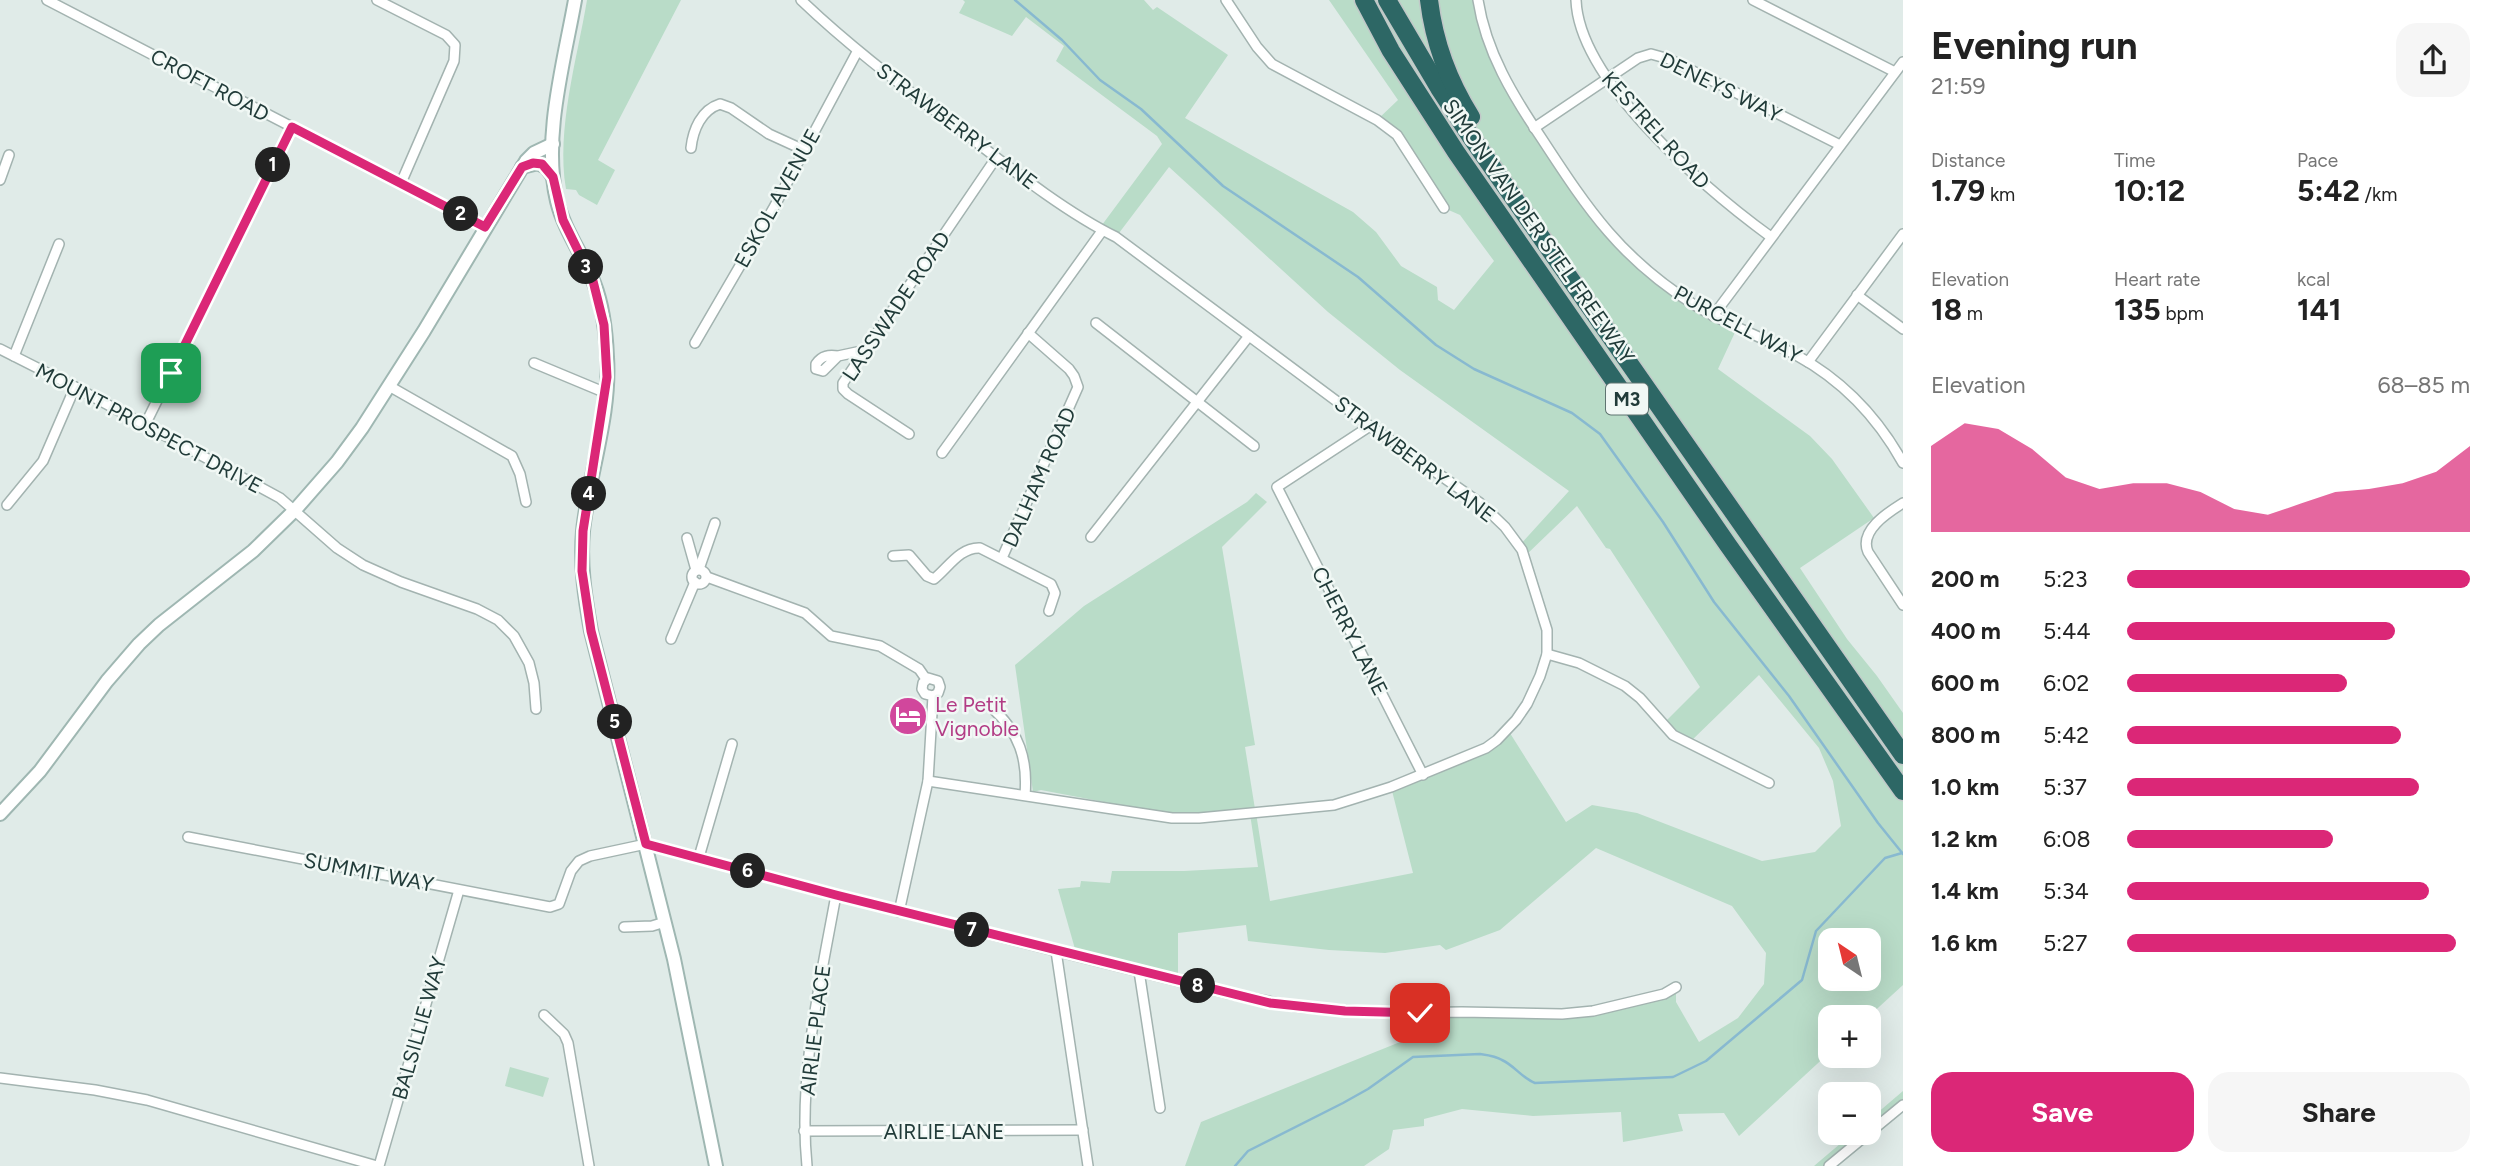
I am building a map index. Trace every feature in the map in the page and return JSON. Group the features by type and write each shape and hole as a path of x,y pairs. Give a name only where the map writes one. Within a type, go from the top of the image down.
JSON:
{"highway":[{"path":"1356,0 1391,51"},
{"name":"SIMON VAN DER STEL FREEWAY","path":"1364,0 1391,51 1437,124 1842,709 1903,791"},
{"name":"SIMON VAN DER STEL FREEWAY","path":"1387,0 1451,107 1903,755"},
{"path":"1429,0 1439,50 1456,90 1564,260 1582,295"}],"main road":[{"path":"575,0 553,149 553,177 563,220 593,281 601,307 607,359 606,393 583,531 583,580 591,631 665,922 716,1166"},
{"path":"0,814 40,771 119,665 159,625 253,551 295,510 351,445 522,167 534,153 553,149"},
{"path":"522,167 538,163 546,167 553,177"}],"street":[{"name":"CROFT ROAD","path":"47,0 485,227"},
{"path":"377,0 446,35 455,45 454,61 401,183"},
{"name":"STRAWBERRY LANE","path":"801,0 857,52 996,158 1102,231 1116,237 1370,426 1480,503 1515,539 1524,557 1547,630 1547,654 1535,689 1508,730 1486,748 1354,801 1199,818 1157,816 928,781"},
{"path":"1226,0 1257,47 1272,64 1390,128 1444,208"},
{"name":"PURCELL WAY","path":"1478,0 1485,33 1509,88 1585,205 1615,242 1657,279 1713,316 1808,362 1835,381 1866,410 1903,463"},
{"name":"KESTREL ROAD","path":"1576,0 1585,42 1607,80 1685,167 1716,195 1771,237"},
{"path":"1753,0 1895,72"},
{"name":"ESKOL AVENUE","path":"695,343 857,52"},
{"name":"DENEYS WAY","path":"1534,128 1638,58 1658,54 1840,145"},
{"path":"1713,316 1903,62"},
{"path":"691,148 693,134 701,118 710,107 720,104 731,108 769,134 804,150"},
{"path":"145,425 292,127"},
{"path":"0,180 9,155"},
{"name":"LASSWADE ROAD","path":"909,434 843,388 844,380 996,158"},
{"path":"942,453 1102,231"},
{"path":"1808,362 1903,234"},
{"path":"14,356 59,244"},
{"path":"1857,295 1903,329"},
{"path":"1096,323 1254,446"},
{"name":"DALHAM ROAD","path":"1002,558 1078,387 1069,369 1028,333"},
{"path":"1091,537 1250,336"},
{"name":"MOUNT PROSPECT DRIVE","path":"0,349 280,498 337,548 363,565 401,582 477,609 498,620 520,643 529,663 536,709"},
{"path":"838,356 866,350"},
{"path":"534,363 606,393"},
{"path":"389,386 512,456 520,474 526,502"},
{"path":"7,505 43,461 75,387"},
{"name":"CHERRY LANE","path":"1370,426 1277,486 1423,775"},
{"path":"1903,503 1875,525 1868,533 1866,542 1868,552 1903,605"},
{"path":"671,639 695,582 692,575 697,570 715,523"},
{"path":"687,538 697,570"},
{"path":"893,556 909,555 927,576 934,579 954,559 975,547 1051,584 1055,593 1049,611"},
{"path":"697,570 704,571 707,577 805,613 831,636 880,646 925,677 923,692 933,696 928,781 900,912"},
{"path":"695,582 703,583 707,577"},
{"path":"1547,654 1579,663 1625,686 1640,698 1673,735 1769,783"},
{"path":"992,708 1005,719 1020,742 1026,775 1025,795"},
{"path":"699,857 732,744"},
{"name":"SUMMIT WAY","path":"188,837 550,907 559,904 571,871 579,861 590,856 646,844"},
{"path":"646,844 900,912 1270,1003 1298,1007 1387,1013 1562,1014 1593,1011 1664,994 1675,987"},
{"name":"BALSILLIE WAY","path":"378,1166 459,890"},
{"name":"AIRLIE PLACE","path":"807,1166 804,1131 813,1032 836,895"},
{"path":"624,927 652,926 665,922"},
{"path":"1056,951 1088,1166"},
{"path":"1139,971 1160,1108"},
{"path":"544,1015 564,1034 568,1043 589,1166"},
{"path":"0,1078 95,1090 147,1100 378,1166"},
{"path":"1829,1166 1903,1105"},
{"name":"AIRLIE LANE","path":"804,1131 1083,1130"}],"green space":[{"path":"587,0 681,0 598,160 615,170 597,205 579,195 576,190 566,189 564,166 569,94"},
{"path":"963,0 1144,0 1153,10 1157,7 1228,55 1185,118 1353,212 1376,232 1401,266 1437,287 1438,300 1454,310 1494,261 1460,215 1444,208 1397,135 1377,120 1398,100 1329,0 1478,0 1495,58 1585,205 1634,260 1737,328 1718,369 1810,436 1832,459 1874,518 1800,568 1847,639 1903,713 1903,985 1881,1005 1818,1005 1818,1063 1739,1136 1724,1113 1678,1114 1683,1131 1623,1142 1621,1112 1533,1116 1462,1109 1424,1119 1424,1126 1393,1130 1389,1149 1364,1166 1185,1166 1201,1122 1425,1032 1420,1024 1420,1013 1593,1011 1676,987 1676,1002 1699,1042 1738,1018 1764,984 1766,953 1732,906 1596,848 1500,930 1446,950 1440,945 1385,953 1248,941 1246,925 1178,933 1178,981 1077,956 1058,889 1080,887 1081,881 1110,883 1112,871 1258,867 1250,814 1256,813 1270,901 1413,873 1391,787 1468,757 1508,730 1566,822 1592,805 1637,813 1762,861 1815,852 1841,826 1833,781 1819,748 1759,675 1689,743 1662,725 1700,687 1610,549 1606,548 1577,506 1524,557 1519,546 1569,491 1400,370 1328,312 1169,167 1116,237 1099,229 1162,144 1157,136 1056,61 1064,46 1026,17 1012,36 959,13 965,2"},
{"path":"1256,493 1267,502 1222,547 1255,745 1245,747 1255,809 1162,813 1041,790 1033,792 1015,665 1084,606 1247,502"},
{"path":"510,1067 549,1078 543,1097 505,1086"},
{"path":"1903,1091 1903,1112 1881,1130 1881,1110"},
{"path":"1839,1145 1863,1145 1838,1166 1814,1166"}],"waterway":[{"path":"1015,0 1062,40 1100,80 1141,109 1223,186 1358,277 1436,345 1474,369 1572,413 1600,434 1663,522 1714,602 1789,696 1878,823 1903,854"},
{"path":"1235,1166 1248,1151 1368,1089 1413,1057 1480,1054 1491,1056 1507,1063 1535,1083 1673,1077 1706,1061 1802,980 1816,931 1885,858 1902,853"}],"place":[{"name":"Le Petit Vignoble","path":"908,716"}],"route":[{"path":"171,373 292,127 485,227 522,167 533,163 542,164 553,177 563,220 593,281 604,325 607,377 583,531 582,571 591,631 646,844 836,895 1270,1003 1345,1011 1420,1013"}]}
